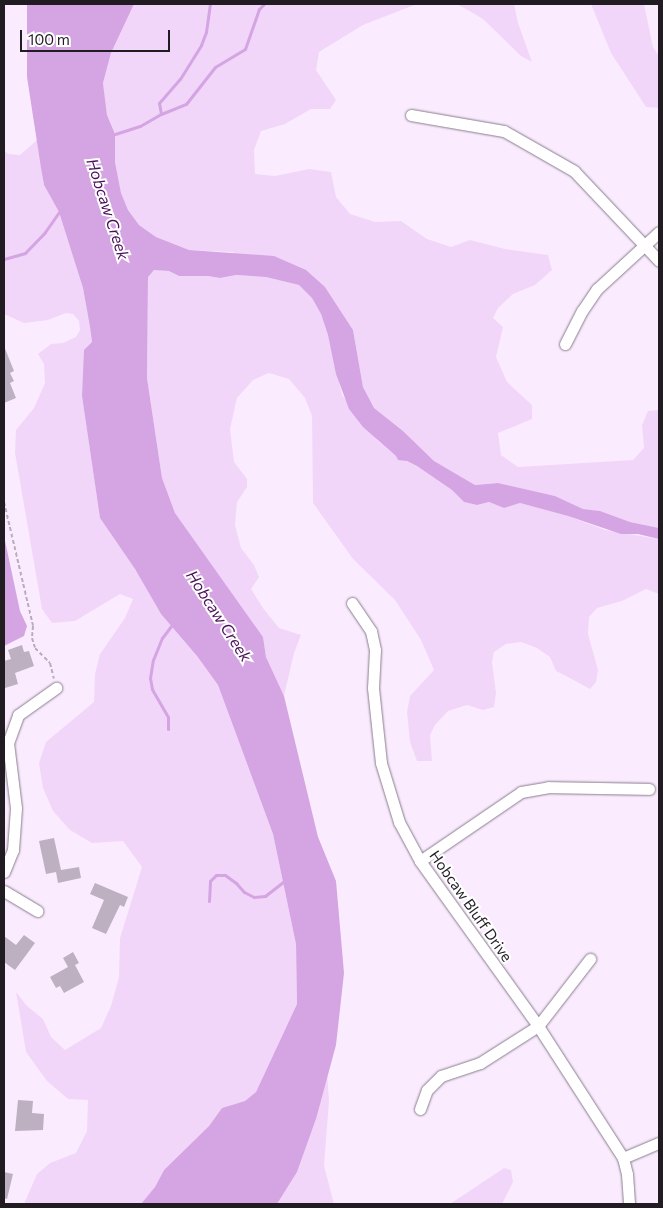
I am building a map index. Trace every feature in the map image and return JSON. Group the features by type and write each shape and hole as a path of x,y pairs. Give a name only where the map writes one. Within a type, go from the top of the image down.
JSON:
{"street":[{"path":"411,115 504,131 574,171 659,261"},
{"path":"565,344 582,311 597,289 659,232"},
{"name":"Hobcaw Bluff Drive","path":"352,603 371,631 375,650 373,688 380,763 399,822 420,861 538,1026 623,1158 627,1174 629,1204"},
{"path":"4,872 13,850 16,808 8,743 18,715 56,688"},
{"path":"420,861 521,792 548,787 649,789"},
{"path":"4,891 37,911"},
{"path":"420,1109 427,1090 441,1076 480,1063 538,1026 590,959"},
{"path":"623,1158 659,1143"}],"path":[{"path":"4,502 33,626 32,638 35,648 50,663 56,688"}],"shaded area":[{"path":"134,4 417,4 363,25 319,52 316,70 336,100 330,109 311,109 285,124 261,131 254,150 255,174 275,176 309,169 331,172 336,197 350,214 375,222 401,221 427,239 451,247 470,240 505,249 548,255 552,270 535,285 513,294 498,308 493,318 503,327 496,357 507,382 532,405 532,419 498,433 501,455 518,467 633,460 644,448 642,425 648,411 659,410 659,528 630,522 600,511 583,509 555,496 498,483 475,485 434,461 403,431 374,408 363,387 353,330 325,287 232,252 189,250 156,237 139,225 128,210 121,193 115,162 115,134 107,115 103,83 111,53"},
{"path":"457,4 514,4 518,23 532,62 521,56 483,19"},
{"path":"591,4 644,4 653,47 659,56 659,108 646,107 611,53"},
{"path":"37,140 44,185 59,212 83,288 90,327 92,342 82,396 100,518 135,569 161,614 197,656 218,685 273,834 296,944 297,1004 256,1092 245,1101 222,1108 209,1126 164,1170 155,1187 141,1204 24,1204 37,1174 50,1163 76,1153 87,1131 88,1100 68,1099 47,1081 26,1052 16,992 27,1006 43,1019 51,1037 65,1050 101,1028 111,1006 119,977 120,938 142,867 123,841 92,843 70,830 53,811 43,788 39,763 46,742 94,702 95,674 100,654 125,618 133,599 120,594 75,621 52,623 42,609 15,453 16,430 34,408 45,383 44,364 38,354 51,344 63,343 76,337 80,330 79,321 73,314 66,313 48,320 24,323 4,314 4,150 8,154 20,155"},
{"path":"154,270 169,271 179,276 220,278 236,275 266,277 299,285 312,298 321,314 328,335 342,395 377,440 396,456 417,466 452,490 464,502 477,505 489,502 504,508 520,503 568,516 605,530 659,539 659,594 646,589 622,601 597,608 589,617 588,634 598,670 596,682 590,689 556,671 550,657 537,648 521,642 506,644 494,652 492,662 496,693 494,707 483,710 467,705 448,711 435,725 430,735 432,761 417,761 410,742 407,712 410,696 434,670 421,640 395,600 353,559 313,503 312,416 305,398 289,379 269,373 253,380 237,398 230,429 234,462 247,479 247,487 237,502 235,525 241,548 254,565 259,577 251,589 279,628 301,635 294,653 284,696 266,657 263,637 175,513 162,478 147,378 148,277"},
{"path":"327,1073 329,1101 324,1166 334,1204 277,1204 297,1172 316,1119"},
{"path":"504,1168 511,1170 513,1182 502,1204 450,1204"}],"water":[{"name":"Hobcaw Creek","path":"27,4 134,4 111,53 103,83 107,115 115,134 115,162 121,193 128,210 139,225 156,237 189,250 274,256 306,270 325,287 353,330 363,387 374,408 403,431 434,461 475,485 498,483 555,496 583,509 600,511 630,522 659,528 659,539 638,534 621,534 568,516 520,503 504,508 489,502 477,505 464,502 452,490 417,466 407,461 398,460 396,456 363,427 349,409 336,374 328,335 321,314 312,298 299,285 266,277 236,275 220,278 179,276 169,271 154,270 148,277 147,378 162,478 175,513 263,637 266,657 284,696 318,837 336,881 344,973 336,1045 316,1119 297,1172 277,1204 141,1204 155,1187 164,1170 209,1126 222,1108 245,1101 256,1092 297,1004 296,944 273,834 218,685 197,656 161,614 135,569 100,518 82,396 84,350 92,342 90,327 83,288 59,212 44,185 27,77"},
{"path":"4,536 20,611 27,626 24,636 4,646"}],"building":[{"path":"4,346 14,371 10,373 14,381 10,383 16,398 4,403"},
{"path":"22,645 24,652 29,651 34,666 15,673 18,684 5,688 4,661 11,659 8,650"},
{"path":"54,838 61,870 79,867 81,878 58,883 56,872 46,874 39,841"},
{"path":"95,883 128,897 124,907 120,905 106,934 92,928 104,900 90,894"},
{"path":"24,935 35,943 15,970 4,962 4,936 16,945"},
{"path":"73,952 79,963 75,965 84,982 64,993 60,986 56,988 50,977 68,967 63,958"},
{"path":"18,1100 33,1101 32,1113 44,1114 43,1130 15,1131"},
{"path":"4,1172 13,1174 7,1199 4,1198"}],"waterway":[{"path":"161,114 159,103 180,79 201,45 206,32 210,4"},
{"path":"115,134 140,126 161,114 186,104 215,67 245,49 259,9 264,4"},
{"path":"4,259 25,253 45,232 59,212"},
{"path":"168,729 168,717 152,689 150,678 153,660 162,638 171,626"},
{"path":"209,901 210,881 216,875 225,875 244,892 254,897 265,896 284,881"}]}
